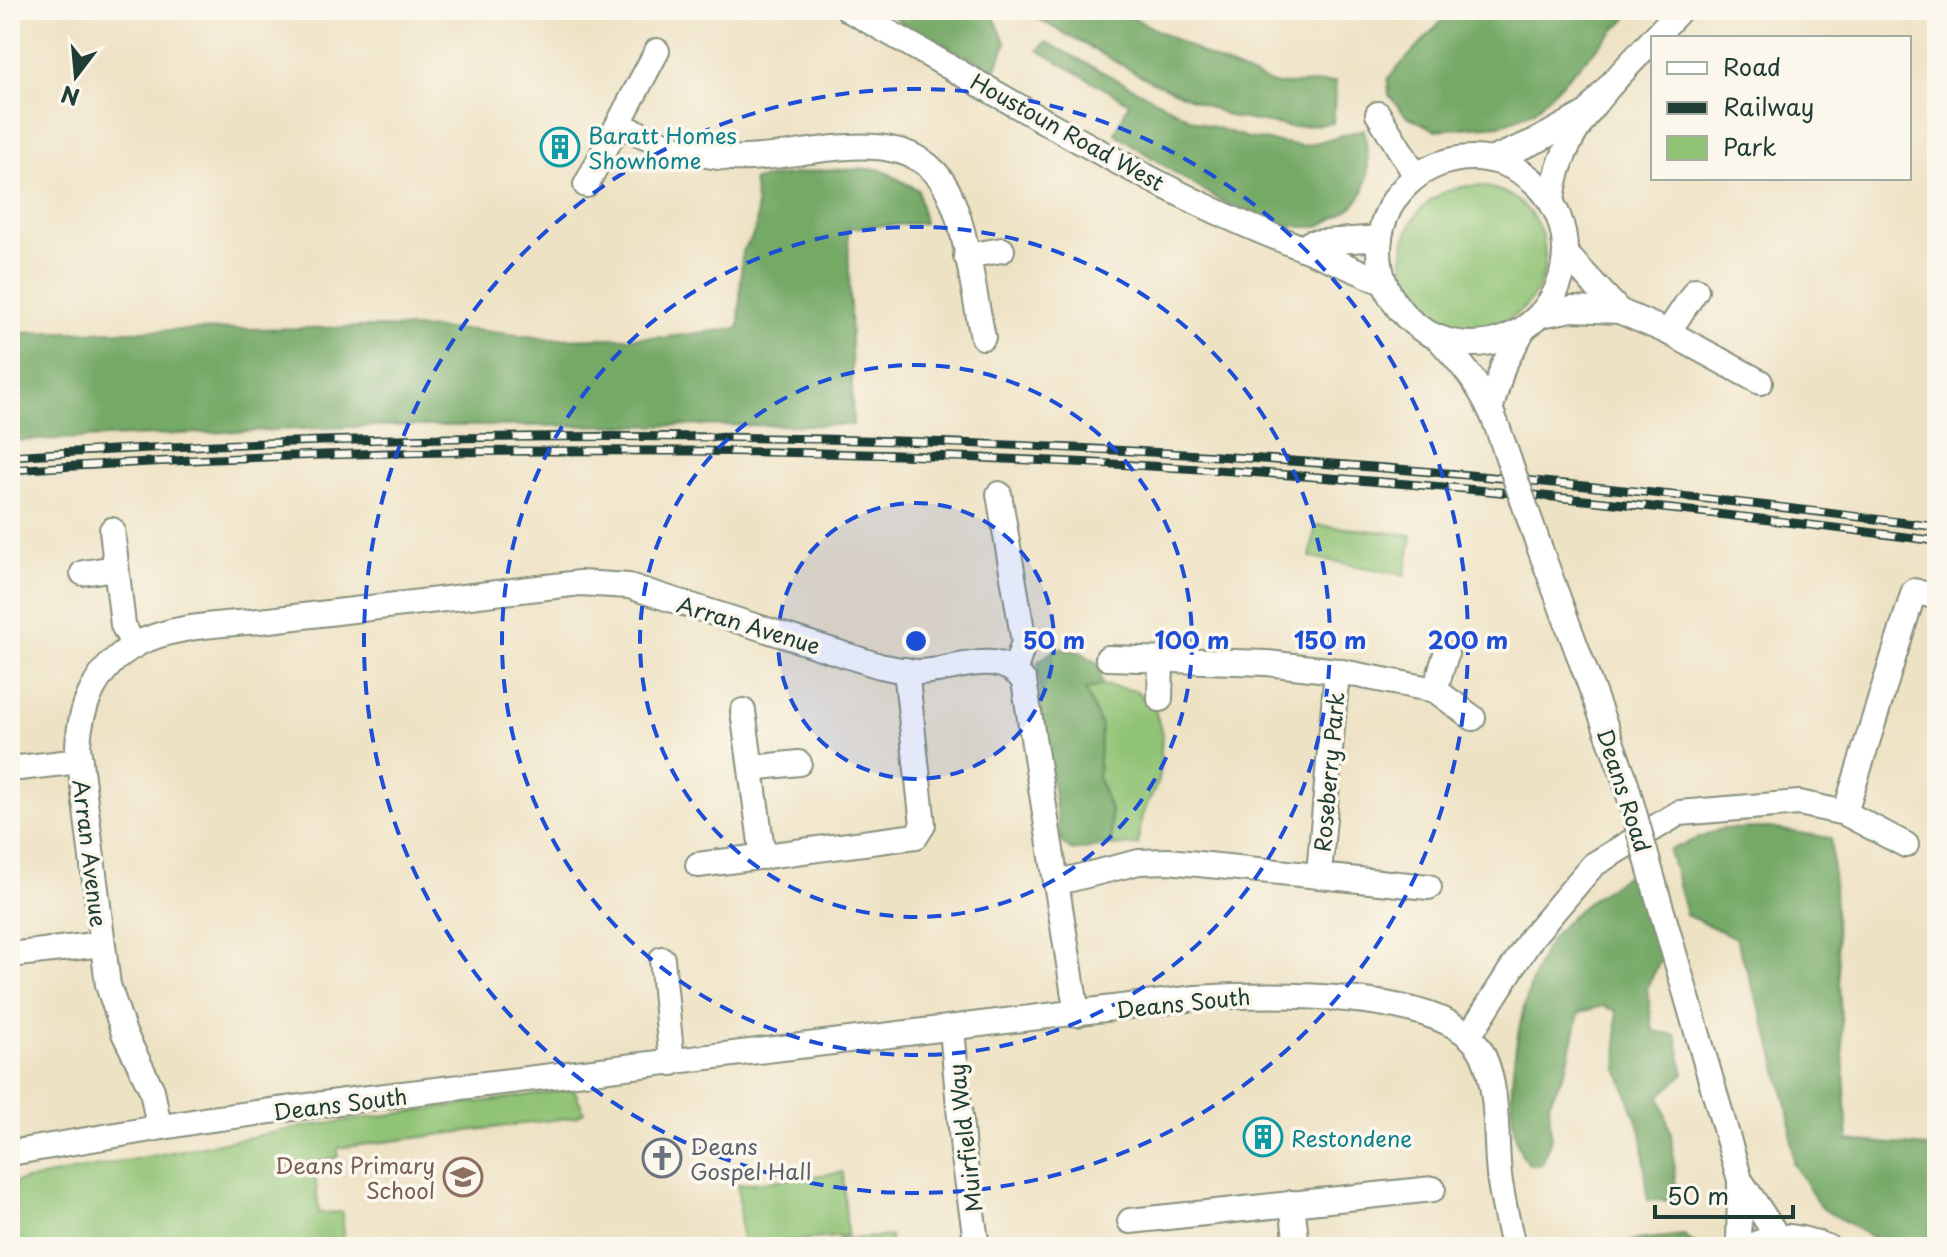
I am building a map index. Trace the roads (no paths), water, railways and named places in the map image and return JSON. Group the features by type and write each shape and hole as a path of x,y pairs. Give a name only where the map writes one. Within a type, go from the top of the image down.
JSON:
{"street":[{"name":"Houstoun Road West","path":"849,10 1118,161 1235,220 1384,283"},
{"path":"1657,36 1680,10"},
{"path":"1552,201 1559,163 1585,114 1651,42"},
{"path":"586,185 657,51"},
{"path":"1378,114 1416,176"},
{"path":"1491,160 1538,140 1585,114"},
{"path":"620,125 679,149 730,158 874,146 911,154 940,179 952,200 983,337"},
{"path":"1494,418 1503,366 1532,322 1558,286 1566,254 1563,226 1552,201 1535,182 1515,168 1491,160 1452,160 1416,176 1392,203 1380,238 1379,260 1384,283 1397,306 1415,324 1437,337 1466,344 1496,341 1532,322 1572,309 1619,311 1668,332 1760,382"},
{"name":"Houstoun Road West","path":"1292,242 1337,244 1380,238"},
{"path":"966,256 1002,250"},
{"path":"1566,254 1619,311"},
{"path":"1668,332 1696,290"},
{"name":"Deans Road","path":"1437,337 1471,372 1494,418 1624,777 1740,1180 1739,1247"},
{"path":"999,494 1024,642 1015,669 1024,681 1059,882 1077,1014"},
{"path":"112,530 123,625 134,646"},
{"path":"83,573 115,568"},
{"name":"Arran Avenue","path":"159,1127 152,1090 116,1014 102,944 80,761 79,732 87,698 106,670 134,646 177,632 580,583 629,586 880,666 918,672 993,662 1015,669"},
{"path":"1845,813 1914,591 1937,597"},
{"path":"1435,690 1446,654"},
{"name":"Roseberry Park","path":"1108,658 1161,662 1229,661 1337,671 1435,690 1473,718"},
{"path":"1160,699 1161,662"},
{"path":"698,865 916,836 923,825 906,670"},
{"name":"Roseberry Park","path":"1319,874 1337,671"},
{"path":"743,711 763,857"},
{"name":"Arran Avenue","path":"10,769 80,761"},
{"path":"751,768 799,763"},
{"path":"1513,1247 1499,1179 1491,1086 1485,1057 1470,1034 1532,937 1593,865 1679,813 1799,803 1845,813 1906,845"},
{"name":"Roseberry Park","path":"1059,882 1139,862 1319,874 1429,887"},
{"name":"Arran Avenue","path":"10,955 102,944"},
{"path":"662,959 672,1063"},
{"name":"Deans South","path":"10,1153 159,1127 1196,998 1280,993 1411,1010 1452,1022 1470,1034"},
{"name":"Muirfield Way","path":"952,1029 963,1151 977,1247"},
{"name":"Deans Road","path":"1740,1180 1777,1236"},
{"path":"1130,1221 1433,1189"},
{"path":"1292,1203 1297,1247"},
{"path":"1752,1247 1777,1236 1801,1237 1827,1247"}],"railway":[{"path":"10,456 251,444 492,437 734,438 975,444 1217,456 1457,474 1698,498 1937,527"},
{"path":"10,470 251,458 492,451 734,452 975,458 1216,470 1457,488 1697,512 1937,541"}],"place":[{"name":"Baratt Homes Showhome","path":"560,147"},
{"name":"Restondene","path":"1263,1137"},
{"name":"Deans Gospel Hall","path":"662,1158"},
{"name":"Deans Primary School","path":"463,1177"}]}
